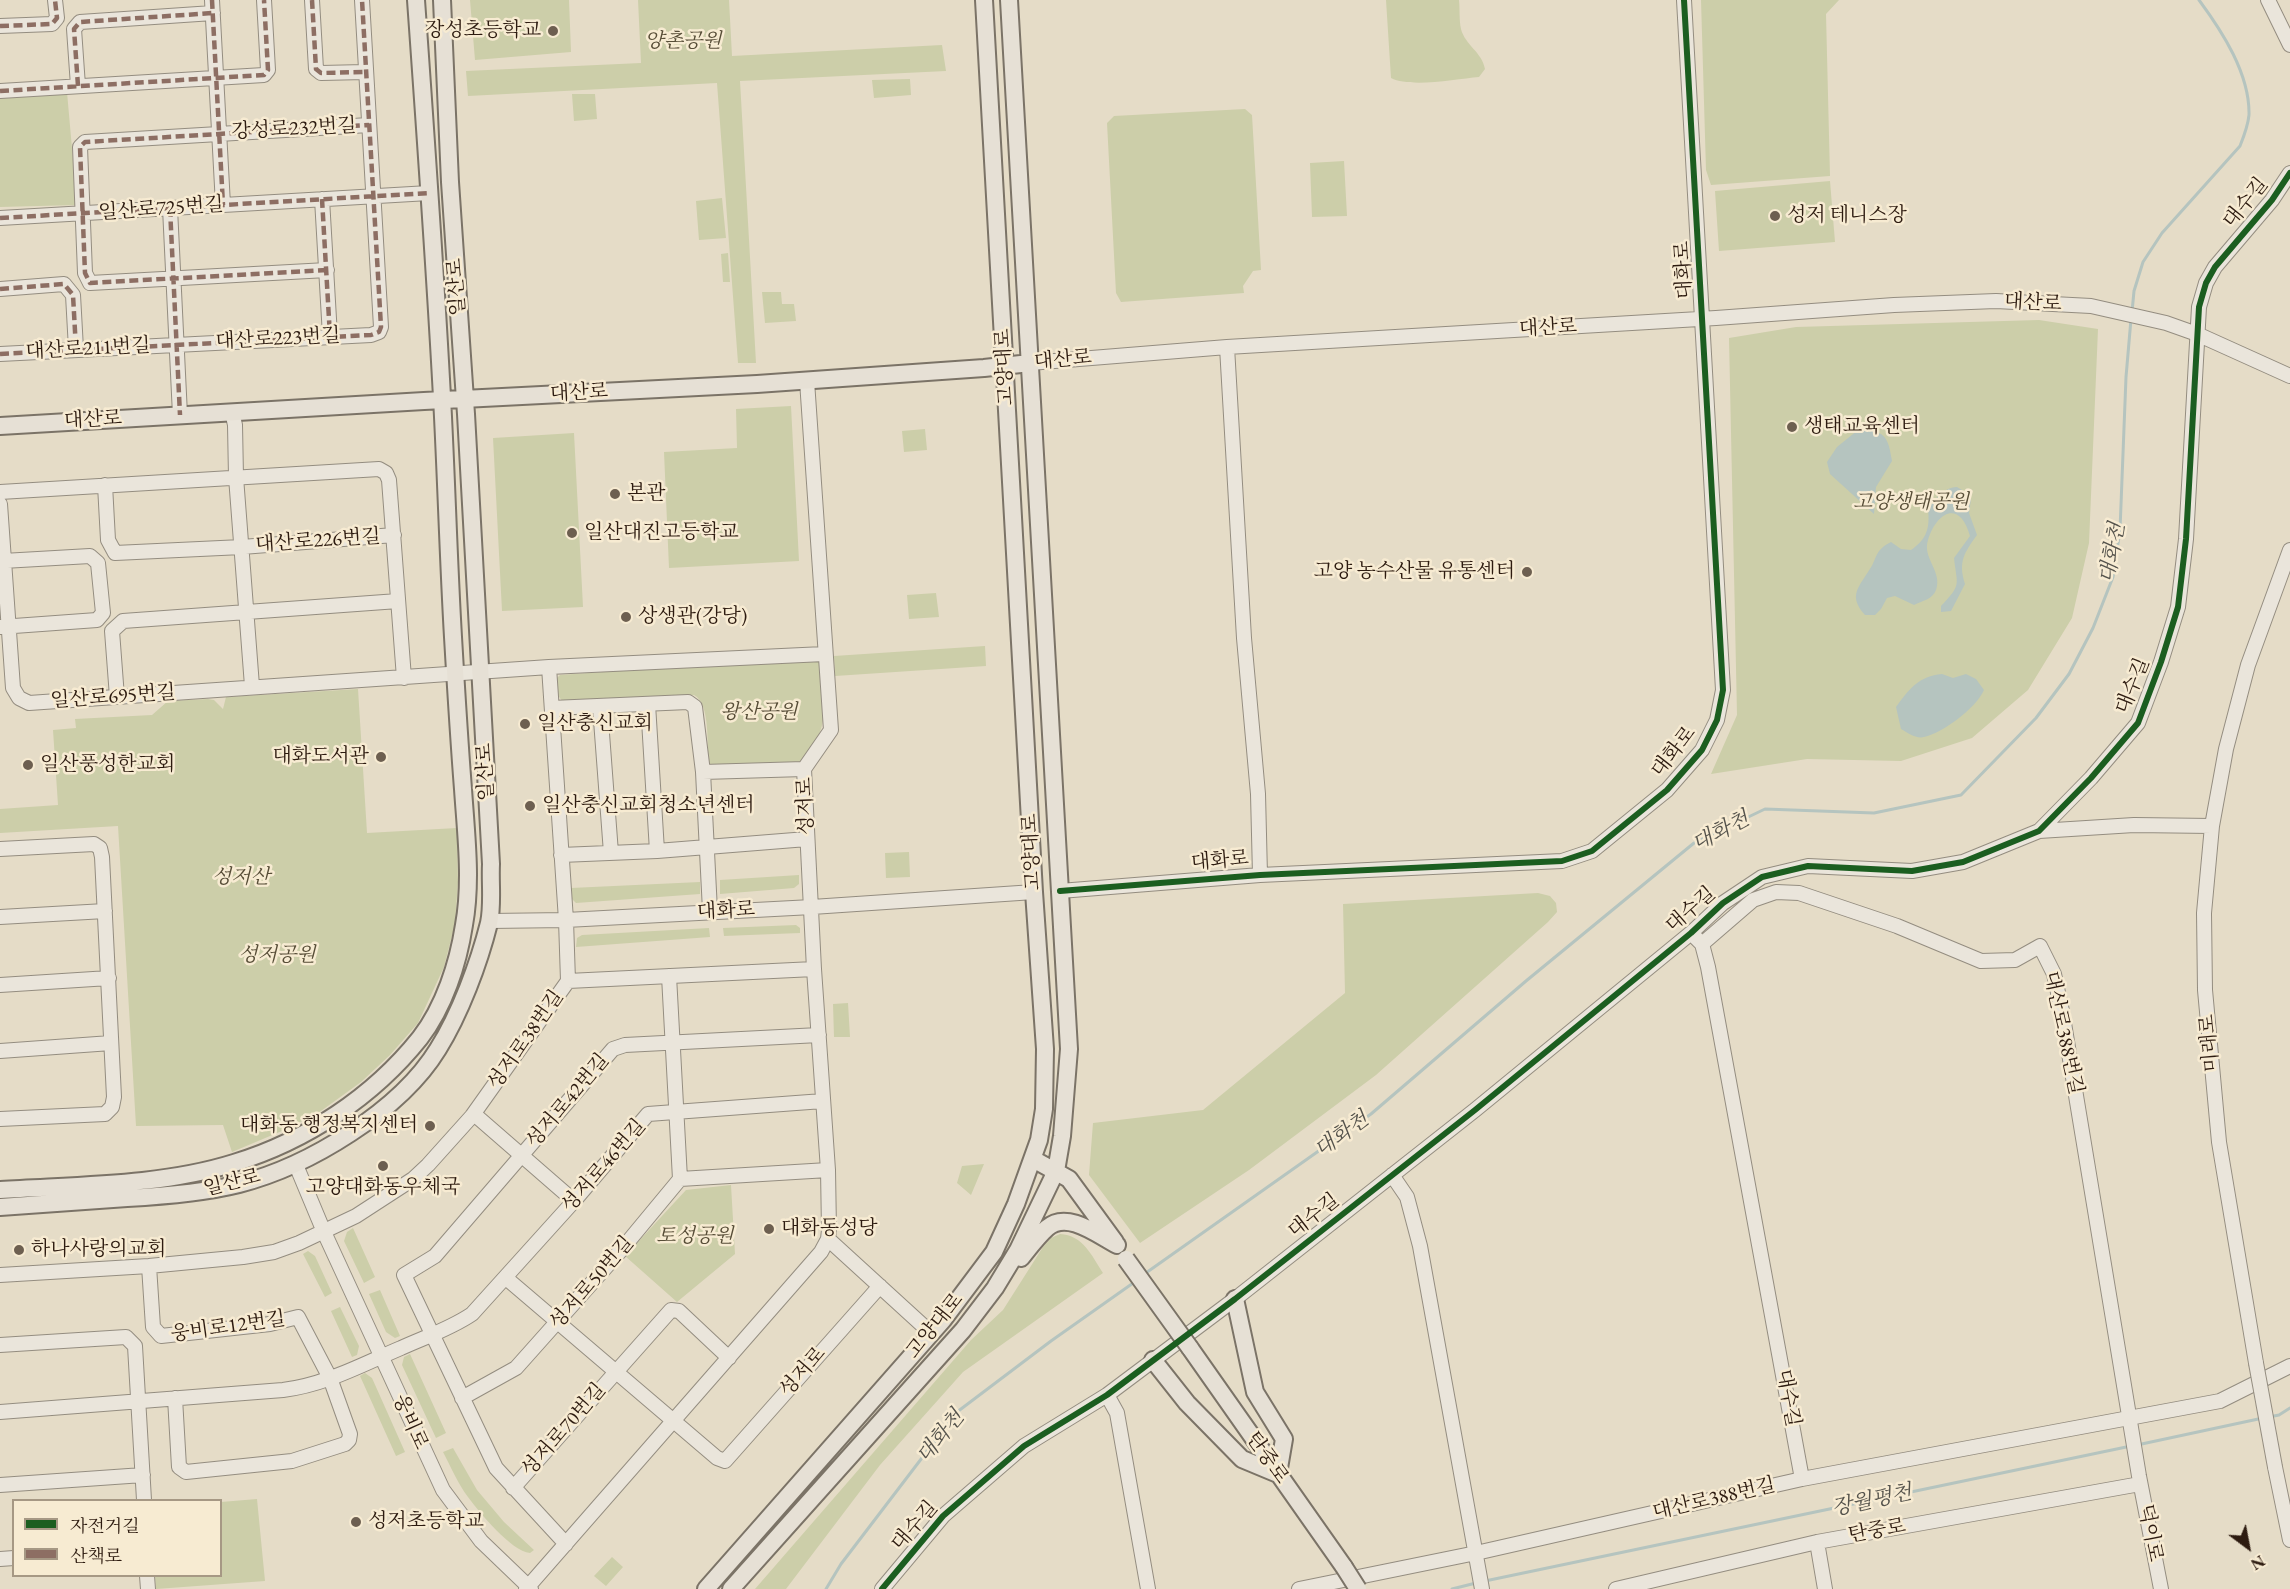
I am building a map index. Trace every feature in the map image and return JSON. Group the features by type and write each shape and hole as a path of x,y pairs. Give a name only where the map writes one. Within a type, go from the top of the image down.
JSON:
{"main road":[{"name":"일산로","path":"0,1190 164,1178 232,1164 270,1150 308,1132 352,1103 391,1070 422,1035 438,1009 454,969 465,924 468,883 442,400 416,0"},
{"name":"일산로","path":"0,1207 178,1195 239,1184 296,1165 321,1152 398,1098 437,1051 453,1022 470,981 490,921 491,864 465,399 450,182 442,0"},
{"name":"고양대로","path":"706,1589 931,1333 993,1252 1016,1204 1039,1140 1044,1109 1046,1049 1034,892 984,0"},
{"name":"고양대로","path":"731,1589 963,1330 995,1288 1018,1250 1056,1171 1062,1136 1069,1049 1009,0"},
{"name":"대산로","path":"0,426 807,381 1030,363"},
{"path":"1033,1159 1069,1179 1122,1252"},
{"path":"995,1288 1047,1227 1054,1223 1074,1223 1122,1252"},
{"name":"탄중로","path":"1122,1252 1358,1589"},
{"path":"1153,1360 1187,1403 1242,1459 1278,1474 1284,1439 1255,1392 1235,1299"}],"street":[{"path":"0,26 52,24 57,18 55,0"},
{"path":"0,91 216,80 264,75 268,70 264,0"},
{"path":"312,0 316,69 321,73 365,76"},
{"path":"362,0 373,195"},
{"name":"대화로","path":"1060,891 1260,875 1562,861 1592,852 1667,790 1702,750 1717,720 1723,690 1684,0"},
{"path":"2268,0 2290,45"},
{"name":"강성로232번길","path":"78,86 74,29 80,22 213,6 223,205"},
{"name":"강성로232번길","path":"173,279 90,283 85,273 80,147 85,142 369,126"},
{"name":"대수길","path":"882,1589 943,1516 1024,1446 1107,1395 1235,1299 1691,933 1723,903 1762,877 1808,866 1912,871 1963,862 2039,831 2091,778 2138,723 2161,662 2178,607 2186,538 2199,307 2206,283 2215,267 2272,200 2290,173"},
{"name":"일산로725번길","path":"0,218 429,193"},
{"name":"대산로223번길","path":"177,344 371,335 379,332 381,327 373,195"},
{"path":"322,199 330,336"},
{"path":"170,208 180,415"},
{"path":"173,279 327,270"},
{"path":"0,289 64,284 72,295 76,349"},
{"name":"대산로","path":"1030,363 1227,347 1702,319 1894,305 1996,301 2091,306 2197,334"},
{"path":"2197,334 2290,376"},
{"name":"대산로211번길","path":"0,354 177,344"},
{"path":"1227,347 1244,638 1258,794 1260,875"},
{"name":"성저로","path":"807,381 831,730 804,769 814,969 828,1170 828,1239"},
{"name":"대산로226번길","path":"232,412 235,425 236,477 252,686"},
{"path":"0,492 379,469 386,473 389,480 404,678"},
{"name":"대산로226번길","path":"102,485 108,540 115,553 242,547 394,535"},
{"name":"일산로695번길","path":"0,504 5,627 14,688 19,698 29,703 549,667 824,654"},
{"name":"미래로","path":"2290,550 2248,665 2226,749 2212,826 2204,913 2206,1002 2218,1142 2256,1363 2290,1540"},
{"path":"3,561 90,556 98,563 103,613 97,620 5,627"},
{"path":"117,697 112,631 123,621 399,601"},
{"path":"549,667 568,981"},
{"path":"552,708 688,702 695,706 704,772 710,911"},
{"path":"648,704 657,851"},
{"path":"600,707 611,853"},
{"path":"704,772 804,769"},
{"path":"2039,831 2134,825 2212,826"},
{"path":"561,855 657,851 807,839"},
{"path":"0,849 94,844 100,848 114,1097 112,1107 105,1114 0,1119"},
{"name":"대화로","path":"490,921 566,920 812,907 1034,892"},
{"name":"대산로388번길","path":"1702,944 1753,900 1776,892 1799,893 1897,926 1981,961 2015,960 2040,946 2054,974 2062,1011 2130,1422"},
{"path":"0,917 105,911"},
{"name":"대수길","path":"1691,933 1702,944 1708,967 1803,1479"},
{"name":"성저로38번길","path":"324,1232 356,1216 413,1179 429,1165 474,1114 568,981 814,969"},
{"path":"669,976 680,1179 828,1170"},
{"path":"0,985 109,978"},
{"name":"성저로42번길","path":"432,1334 404,1275 435,1256 613,1049 625,1045 819,1035"},
{"path":"0,1051 111,1044"},
{"name":"성저로46번길","path":"381,1357 453,1327 472,1314 574,1201 648,1114 823,1101"},
{"path":"474,1114 574,1201"},
{"name":"웅비로","path":"296,1165 324,1232 442,1490 481,1541 528,1588"},
{"path":"1392,1175 1407,1197 1419,1246 1482,1589"},
{"name":"성저로50번길","path":"462,1398 516,1368 680,1179"},
{"path":"0,1275 149,1266 243,1257 274,1252 299,1244 324,1232"},
{"path":"528,1588 821,1252 828,1239 931,1333"},
{"name":"웅비로12번길","path":"149,1266 153,1327 161,1336 270,1324 298,1317 330,1378 350,1434 349,1440 345,1444 292,1461 186,1472 179,1467 176,1398"},
{"name":"성저로70번길","path":"506,1278 672,1421"},
{"name":"성저로","path":"672,1421 717,1458 725,1461 879,1286"},
{"name":"성저로70번길","path":"513,1488 671,1310 680,1311 729,1358"},
{"path":"432,1334 496,1468 566,1544"},
{"path":"0,1345 126,1337 135,1346 143,1400 144,1499"},
{"path":"0,1412 304,1387 381,1357"},
{"name":"대산로388번길","path":"1299,1589 1476,1557 1803,1479 2130,1422 2220,1401 2290,1366"},
{"path":"1107,1395 1117,1413 1148,1589"},
{"name":"덕이로","path":"2130,1422 2161,1589"},
{"path":"0,1485 143,1475"},
{"name":"탄중로","path":"1616,1589 1817,1542 2139,1480"},
{"path":"1817,1542 1826,1589"}],"green space":[{"path":"470,0 569,0 571,52 475,60"},
{"name":"양촌공원","path":"638,0 729,0 732,56 942,45 946,71 740,81 756,363 738,363 717,83 468,96 466,71 641,63"},
{"path":"1386,0 1459,0 1460,26 1463,35 1481,58 1485,69 1479,77 1421,83 1391,78"},
{"path":"1701,0 1839,0 1826,14 1830,176 1711,185 1706,170"},
{"path":"910,79 911,95 874,98 872,80"},
{"path":"67,92 77,205 0,207 0,96"},
{"path":"572,94 595,94 597,119 574,121"},
{"path":"1245,109 1252,115 1261,270 1253,271 1243,286 1244,293 1121,302 1116,293 1107,123 1114,116"},
{"path":"1344,161 1347,216 1312,217 1310,163"},
{"name":"성저 테니스장","path":"1830,181 1835,242 1719,251 1715,191"},
{"path":"722,198 726,238 699,240 696,201"},
{"path":"728,253 730,282 723,282 721,254"},
{"path":"762,292 781,292 782,304 794,304 796,321 765,323"},
{"name":"고양생태공원","path":"2039,320 2098,329 2089,543 2072,618 2028,690 1972,738 1901,761 1807,759 1711,774 1737,715 1729,338 1796,327"},
{"path":"791,406 799,561 669,568 664,452 737,448 736,409"},
{"path":"925,429 927,450 904,452 902,431"},
{"path":"574,433 583,607 502,611 493,438"},
{"path":"936,593 939,617 909,619 907,595"},
{"path":"985,646 986,666 835,676 834,656"},
{"name":"왕산공원","path":"811,657 819,662 824,717 817,738 807,755 798,763 708,767 706,717 703,707 694,695 567,703 561,699 557,690 556,679 560,675"},
{"name":"성저공원","path":"358,689 367,833 457,828 458,882 455,924 444,967 418,1023 390,1055 361,1082 321,1111 289,1128 232,1152 223,1125 136,1126 118,826 0,833 0,809 58,805 53,730 76,728 75,719 152,715 168,701 208,699 214,700 223,709 226,697"},
{"path":"909,852 910,877 886,878 885,853"},
{"path":"799,875 799,884 794,888 720,894 720,880"},
{"path":"700,882 700,894 576,903 572,899 571,888"},
{"path":"1538,893 1550,896 1556,903 1557,912 1376,1075 1249,1170 1140,1243 1089,1175 1093,1123 1203,1110 1345,993 1343,904"},
{"path":"796,925 800,928 800,933 724,936 723,928"},
{"path":"709,928 710,937 576,947 577,938 582,935"},
{"path":"848,1003 850,1037 834,1037 833,1004"},
{"path":"984,1164 971,1195 957,1183 962,1166"},
{"name":"토성공원","path":"731,1185 735,1254 677,1302 625,1256 686,1190"},
{"path":"353,1228 375,1277 364,1283 344,1241 347,1232"},
{"path":"1060,1234 1068,1235 1081,1242 1103,1273 963,1372 880,1465 786,1589 755,1589 971,1340 1003,1310 1043,1247 1051,1238"},
{"path":"308,1251 315,1256 332,1293 325,1297 303,1254"},
{"path":"380,1290 400,1336 395,1338 386,1332 369,1294"},
{"path":"340,1307 359,1346 357,1355 352,1357 331,1311"},
{"path":"410,1354 446,1433 436,1438 402,1365 404,1357"},
{"path":"365,1373 372,1378 405,1452 396,1456 360,1376"},
{"path":"453,1448 477,1490 504,1522 534,1550 530,1553 514,1546 473,1504 461,1487 443,1452"},
{"path":"257,1499 265,1581 156,1589 155,1577 222,1577 222,1502"},
{"path":"612,1557 623,1567 606,1586 594,1576"}],"shaded area":[{"path":"1858,430 1874,431 1884,436 1892,461 1876,487 1874,514 1830,474 1827,462 1837,447"},
{"path":"1957,487 1971,499 1969,513 1977,535 1964,558 1962,570 1965,584 1951,611 1941,612 1941,606 1955,589 1957,580 1954,558 1970,536 1966,525 1955,514 1943,516 1932,530 1928,540 1928,553 1937,577 1935,593 1914,605 1895,596 1887,598 1875,615 1865,615 1857,603 1856,593 1878,552 1891,542 1901,549 1911,550 1921,542 1926,533 1928,509 1943,492"},
{"path":"1942,674 1953,678 1966,674 1976,679 1984,690 1967,712 1932,735 1918,737 1901,729 1896,707 1901,700 1910,689 1927,677"}],"waterway":[{"name":"대화천","path":"2132,312 2134,291 2143,262 2162,233 2240,146 2248,123 2248,100 2240,69 2217,25 2199,0"},
{"name":"대화천","path":"1143,1275 1371,1114 1526,981 1694,843 1765,809 1874,813 1961,795 2036,718 2069,674 2093,628 2113,577 2120,530 2126,377 2131,319"},
{"name":"대화천","path":"826,1589 841,1564 957,1412 1136,1281"},
{"name":"장월평천","path":"2269,1417 2279,1415 2290,1408"},
{"name":"장월평천","path":"2137,1445 2263,1418"},
{"name":"장월평천","path":"1485,1581 2131,1446"},
{"name":"장월평천","path":"1452,1589 1476,1583"}],"marked path":[{"path":"0,26 52,24 57,18 55,0"},
{"path":"212,0 223,205"},
{"path":"0,91 264,75 268,70 264,0"},
{"path":"312,0 316,69 321,73 365,72"},
{"path":"0,354 371,335 379,332 381,327 362,0"},
{"path":"78,86 74,29 80,22 213,13"},
{"path":"327,270 90,283 85,273 80,147 85,142 369,125"},
{"path":"0,218 429,193"},
{"path":"322,199 330,336"},
{"path":"170,208 180,415"},
{"path":"0,289 64,284 73,295 76,349"}],"cycle path":[{"path":"1060,891 1260,875 1562,861 1592,851 1667,790 1702,750 1717,720 1723,690 1684,0"},
{"path":"882,1589 943,1516 1024,1446 1107,1395 1235,1299 1475,1110 1691,933 1723,903 1762,877 1808,866 1912,871 1963,862 2039,831 2091,778 2138,723 2161,662 2178,607 2186,539 2199,307 2206,283 2215,267 2272,200 2290,173"}],"place":[{"name":"장성초등학교","path":"553,31"},
{"name":"성저 테니스장","path":"1775,216"},
{"name":"생태교육센터","path":"1792,427"},
{"name":"본관","path":"615,494"},
{"name":"일산대진고등학교","path":"572,533"},
{"name":"고양 농수산물 유통센터","path":"1527,572"},
{"name":"상생관(강당)","path":"626,617"},
{"name":"일산충신교회","path":"525,724"},
{"name":"대화도서관","path":"381,757"},
{"name":"일산풍성한교회","path":"28,765"},
{"name":"일산충신교회청소년센터","path":"530,806"},
{"name":"대화동 행정복지센터","path":"430,1126"},
{"name":"고양대화동우체국","path":"383,1166"},
{"name":"대화동성당","path":"769,1229"},
{"name":"하나사랑의교회","path":"19,1250"},
{"name":"성저초등학교","path":"356,1522"}],"park label":[{"name":"성저산","path":"241,878"}]}
